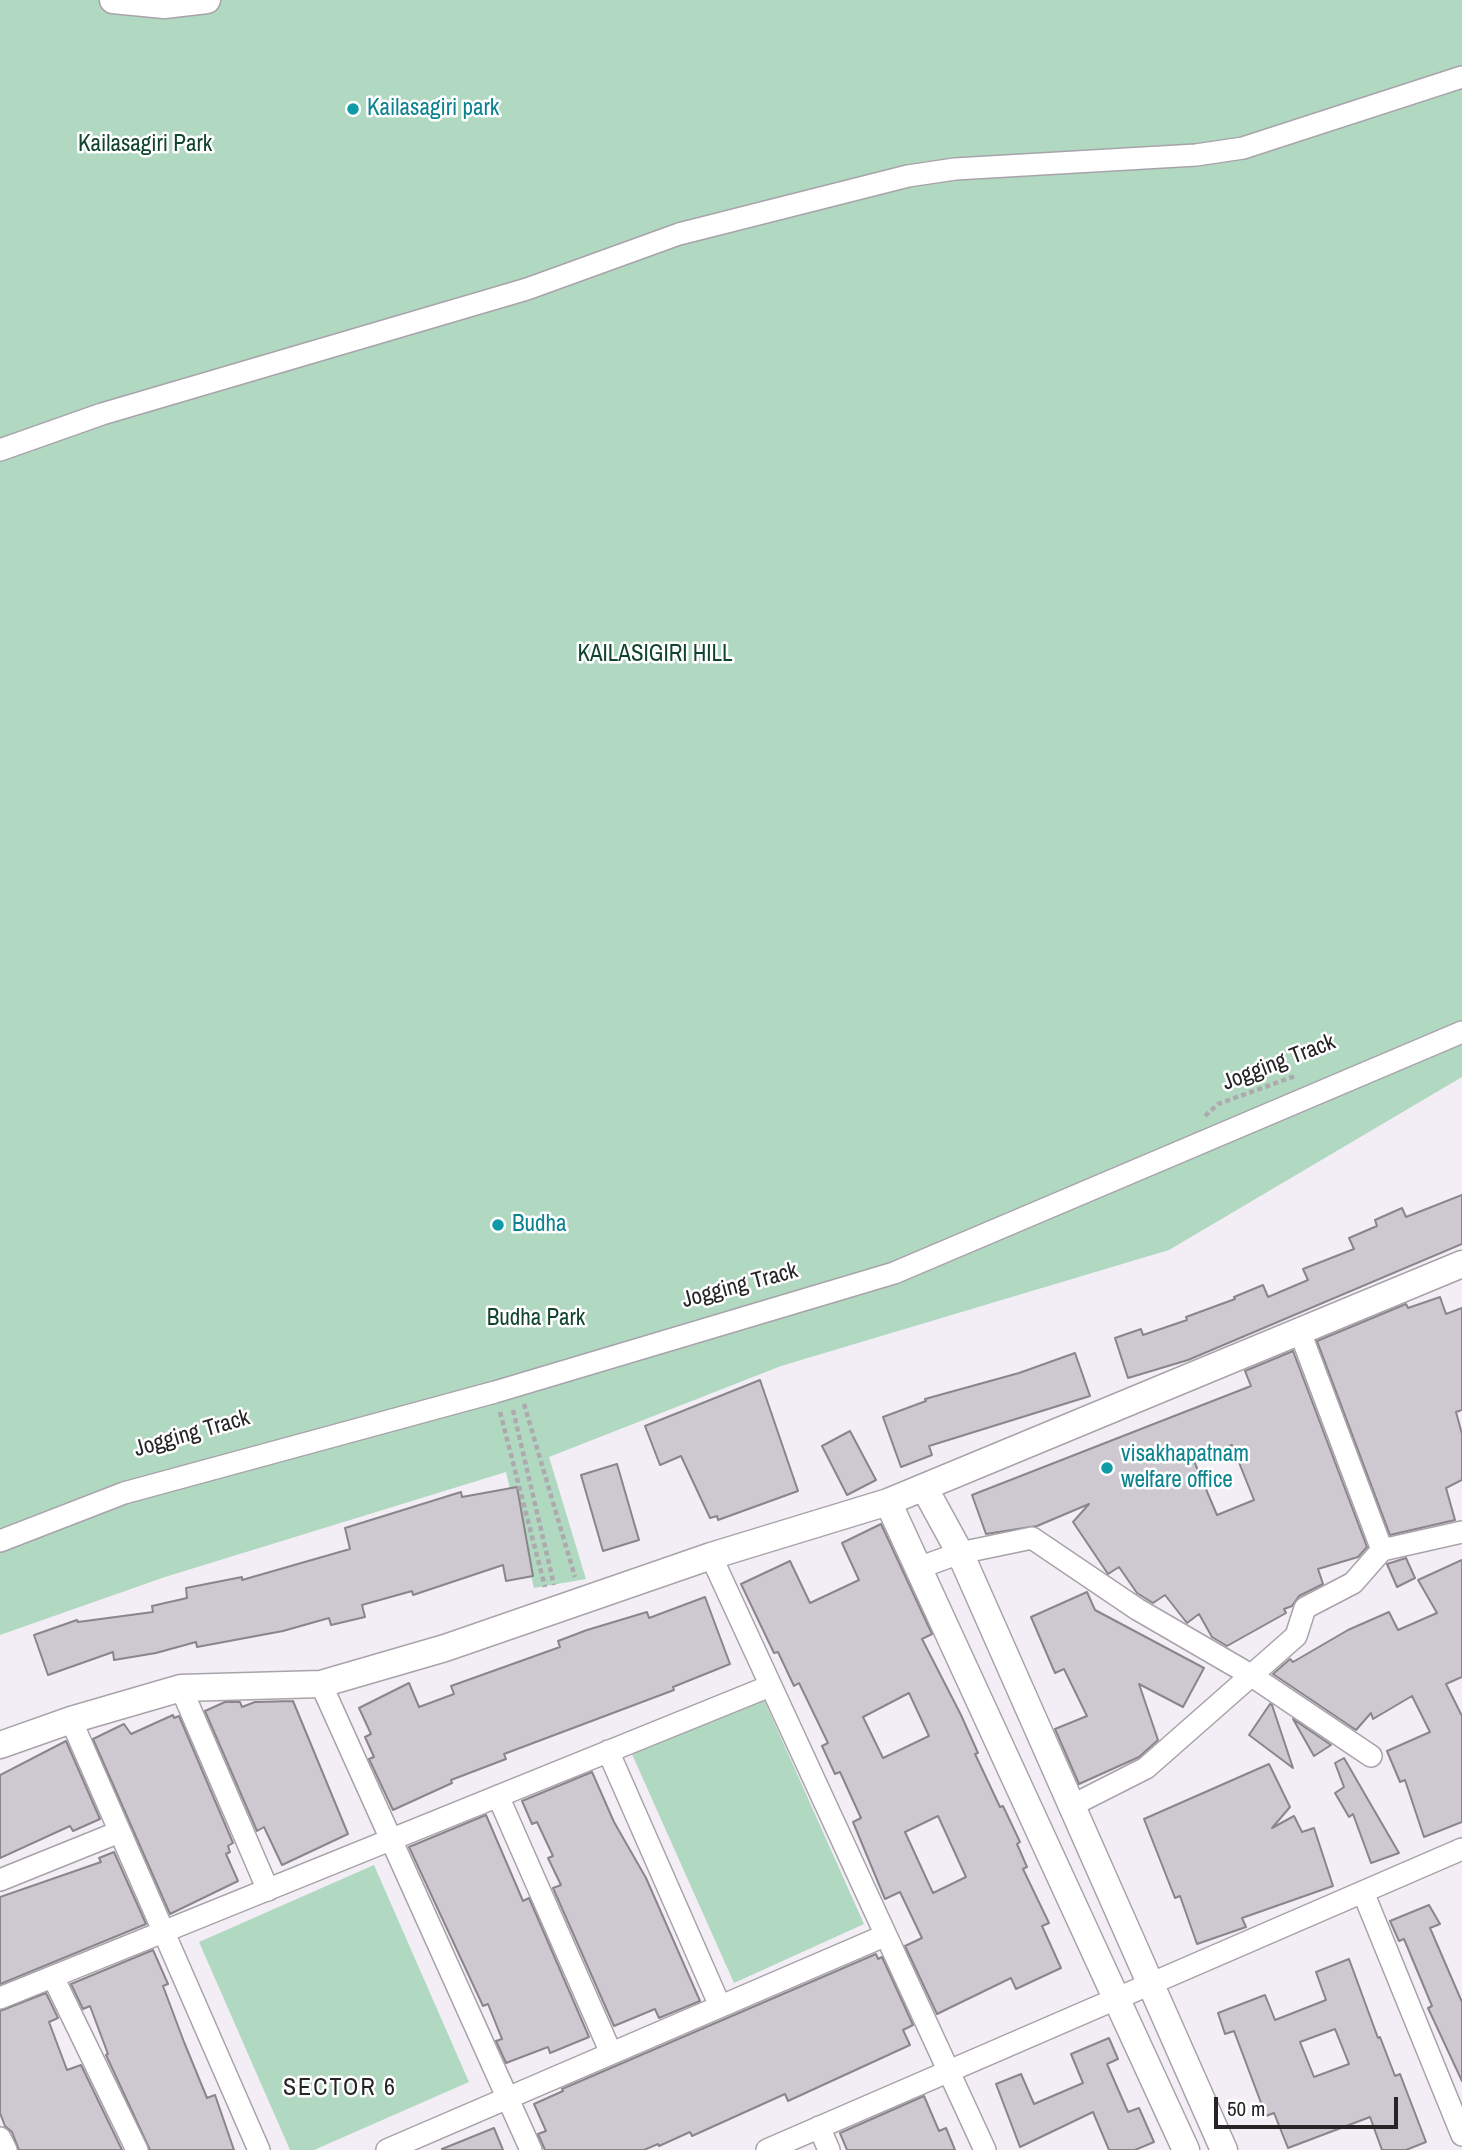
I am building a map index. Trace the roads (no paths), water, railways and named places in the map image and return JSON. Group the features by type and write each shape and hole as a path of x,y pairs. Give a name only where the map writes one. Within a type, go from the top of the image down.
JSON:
{"street":[{"path":"113,0 164,5 207,0"},
{"path":"0,450 102,414 527,289 679,234 908,176 955,169 1196,155 1243,148 1462,78"},
{"path":"0,1541 124,1493 507,1387 894,1273 1462,1032"},
{"path":"0,1745 71,1720 181,1688 321,1684 446,1648 557,1596 711,1556 925,1489 1462,1264"},
{"path":"1300,1332 1382,1550"},
{"path":"925,1489 960,1553 1224,2150"},
{"path":"888,1502 1186,2150"},
{"path":"1071,1806 1146,1768 1296,1636 1305,1608 1353,1583 1382,1550 1462,1532"},
{"path":"918,1568 960,1553 1032,1538 1137,1609 1250,1674 1371,1756"},
{"path":"711,1556 985,2150"},
{"path":"321,1684 531,2150"},
{"path":"0,1998 770,1686"},
{"path":"181,1688 268,1890"},
{"path":"71,1720 259,2150"},
{"path":"608,1751 720,2006"},
{"path":"498,1796 611,2053"},
{"path":"0,1880 119,1832"},
{"path":"767,2150 1462,1849"},
{"path":"1363,1892 1462,2135"},
{"path":"387,2150 884,1936"},
{"path":"53,1977 137,2150"},
{"path":"819,2127 829,2150"},
{"path":"0,2138 6,2150"}],"place":[{"name":"Kailasagiri park","path":"353,109"},
{"name":"Budha","path":"498,1225"},
{"name":"visakhapatnam welfare office","path":"1107,1468"}],"district":[{"name":"SECTOR 6","path":"340,2089"}],"park label":[{"name":"Kailasagiri Park","path":"145,145"},
{"name":"KAILASIGIRI HILL","path":"655,655"},
{"name":"Budha Park","path":"536,1319"}]}
